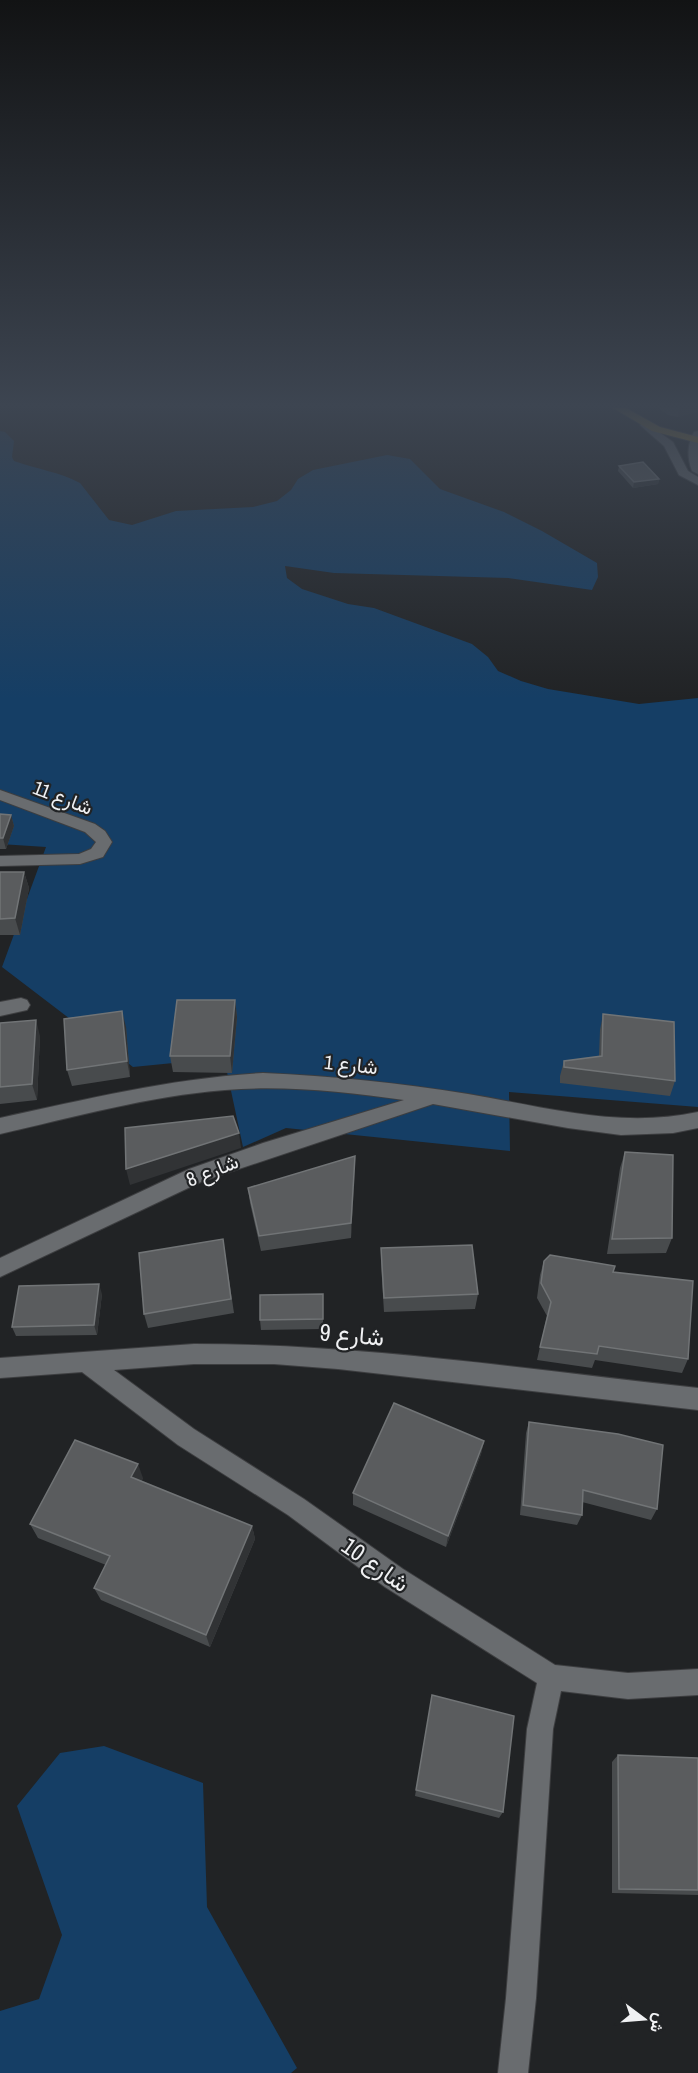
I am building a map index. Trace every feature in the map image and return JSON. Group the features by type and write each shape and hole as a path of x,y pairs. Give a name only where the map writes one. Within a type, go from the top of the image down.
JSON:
{"street":[{"name":"شارع 11","path":"0,795 90,828 100,835 104,842 97,854 80,859 0,861"},
{"path":"0,1008 21,1005"},
{"name":"شارع 1","path":"0,1126 151,1093 245,1081 298,1081 433,1096 596,1124 665,1126 698,1120"},
{"name":"شارع 8","path":"0,1268 196,1175 240,1158 414,1104 433,1096"},
{"name":"شارع 9","path":"0,1368 194,1354 274,1354 698,1399"},
{"name":"شارع 10","path":"84,1361 186,1437 296,1507 394,1578 551,1677 628,1686 698,1683"},
{"path":"513,2073 521,1998 540,1729 551,1677"}],"shaded area":[{"path":"0,505 97,505 109,520 132,525 176,511 262,505 484,505 504,512 597,563 598,577 592,590 508,578 334,573 285,566 287,578 302,589 348,604 374,608 472,644 488,657 498,671 548,689 639,704 698,698 698,1107 509,1092 510,1151 286,1128 243,1147 224,1058 133,1067 2,967 46,847 0,844"},
{"path":"104,1746 203,1783 207,1907 297,2068 291,2073 0,2073 0,2011 39,1999 62,1935 17,1806 60,1753"}],"building":[{"path":"0,814 11,815 3,838 0,838"},
{"path":"0,872 24,872 15,918 0,919"},
{"path":"177,1000 235,1000 230,1056 170,1056"},
{"path":"122,1011 127,1061 67,1070 64,1019"},
{"path":"603,1014 674,1022 675,1081 564,1067 564,1061 602,1056"},
{"path":"36,1020 32,1084 0,1087 0,1023"},
{"path":"233,1116 239,1133 126,1169 125,1128"},
{"path":"625,1152 673,1155 672,1238 612,1239"},
{"path":"355,1156 351,1223 259,1236 248,1188"},
{"path":"223,1239 231,1299 144,1314 139,1253"},
{"path":"472,1245 478,1294 384,1298 381,1248"},
{"path":"550,1255 615,1266 613,1272 693,1281 688,1359 599,1346 597,1354 540,1347 551,1302 541,1283 544,1261"},
{"path":"99,1284 94,1325 12,1327 19,1286"},
{"path":"323,1294 323,1319 260,1320 260,1295"},
{"path":"394,1403 484,1441 448,1536 353,1493"},
{"path":"529,1422 618,1434 663,1445 657,1509 583,1490 582,1515 523,1505"},
{"path":"75,1440 138,1464 131,1477 252,1526 206,1635 94,1588 110,1556 30,1524"},
{"path":"432,1695 514,1716 503,1812 416,1790"},
{"path":"618,1755 698,1758 698,1890 619,1889"}]}
